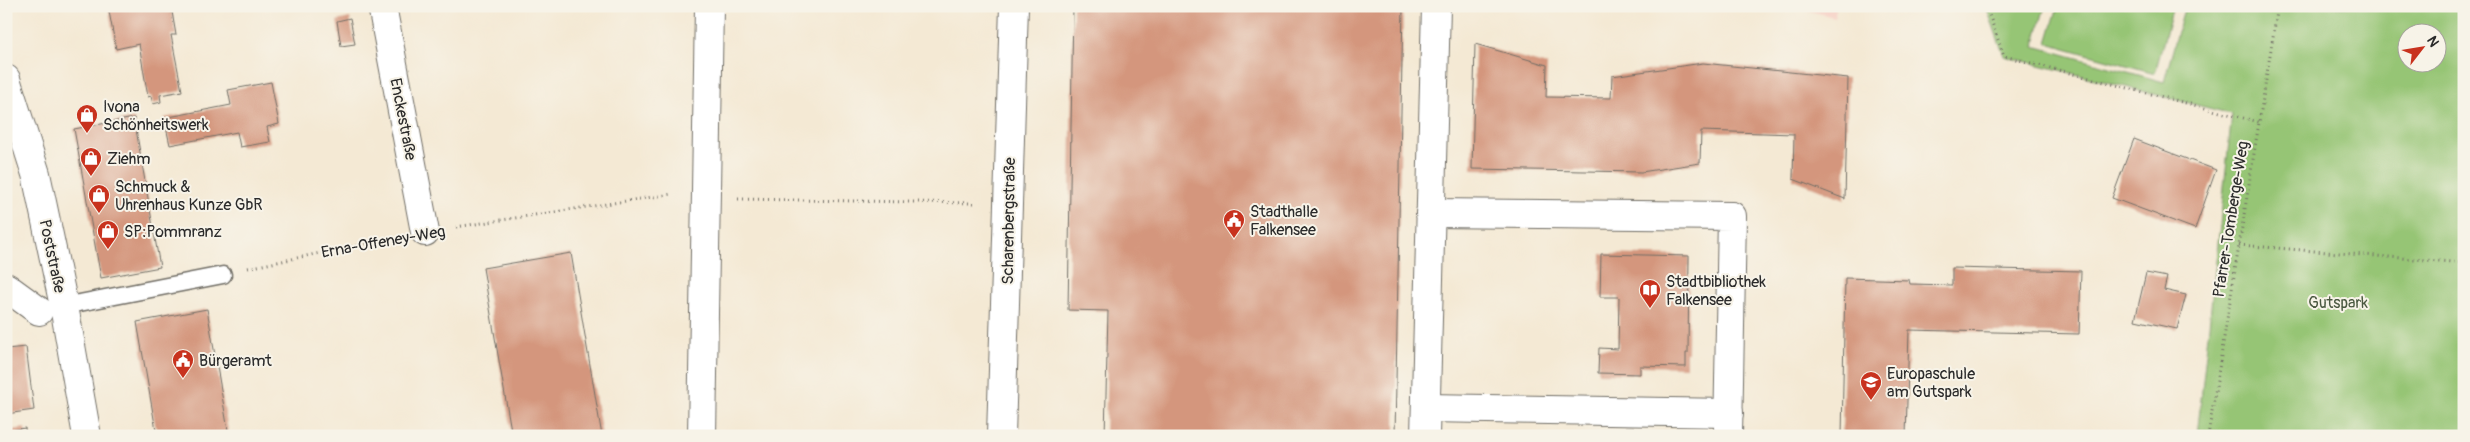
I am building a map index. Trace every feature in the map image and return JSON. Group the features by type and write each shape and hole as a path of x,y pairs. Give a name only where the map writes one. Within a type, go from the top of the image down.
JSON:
{"street":[{"name":"Enckestraße","path":"382,6 425,232"},
{"path":"702,436 709,6"},
{"name":"Scharenbergstraße","path":"1001,436 1014,6"},
{"path":"1425,436 1436,6"},
{"name":"Poststraße","path":"6,79 36,174 51,308 87,436"},
{"path":"1426,408 1729,425 1732,216 1430,213"},
{"path":"6,287 51,308"}],"lane":[{"path":"51,308 223,276"}],"path":[{"path":"1986,6 2004,56 2259,122"},
{"name":"Pfarrer-Tomberge-Weg","path":"2208,436 2278,6"},
{"name":"Erna-Offeney-Weg","path":"223,276 257,265 425,232 682,192 731,199 1008,203"},
{"path":"2238,245 2464,262"}],"shaded area":[{"path":"1789,6 1837,6 1834,17"}],"green space":[{"name":"Gutspark","path":"1986,6 2045,6 2034,46 2164,82 2185,6 2464,6 2464,436 2197,436 2232,114 2004,56"},
{"path":"2058,6 2173,6 2155,73 2047,43"}],"building":[{"path":"108,6 171,6 176,35 171,35 182,91 160,95 161,102 153,104 151,96 148,97 139,44 116,49"},
{"name":"Stadthalle Falkensee","path":"1073,6 1403,6 1395,436 1105,436 1108,311 1068,310"},
{"path":"350,18 355,44 341,46 337,21"},
{"path":"1475,44 1547,65 1546,97 1611,98 1612,76 1703,63 1848,78 1845,199 1793,179 1794,134 1701,131 1700,163 1641,172 1472,169"},
{"path":"271,82 279,124 267,127 270,142 240,147 237,132 170,145 164,118 231,105 228,90"},
{"path":"134,118 160,267 101,278 74,129"},
{"path":"2134,139 2216,170 2195,229 2112,198"},
{"path":"571,253 602,436 512,436 483,268"},
{"path":"1601,254 1689,256 1688,353 1686,353 1686,367 1640,366 1640,374 1598,373 1599,348 1618,349 1619,297 1600,297"},
{"path":"1952,268 2081,271 2079,334 1909,330 1906,436 1842,436 1845,278 1909,280 1910,284 1952,285"},
{"path":"2146,273 2167,277 2164,290 2186,295 2177,329 2135,320"},
{"name":"Bürgeramt","path":"207,309 229,436 157,436 137,322"},
{"path":"26,347 34,410 6,414 6,349"},
{"path":"25,428 26,436 6,436 6,431"}],"place":[{"name":"Ivona Schönheitswerk","path":"87,134"},
{"name":"Ziehm","path":"91,177"},
{"name":"Schmuck & Uhrenhaus Kunze GbR","path":"99,214"},
{"name":"Stadthalle Falkensee","path":"1234,239"},
{"name":"SP:Pommranz","path":"108,250"},
{"name":"Stadtbibliothek Falkensee","path":"1650,309"},
{"name":"Bürgeramt","path":"183,379"},
{"name":"Europaschule am Gutspark","path":"1871,401"}]}
